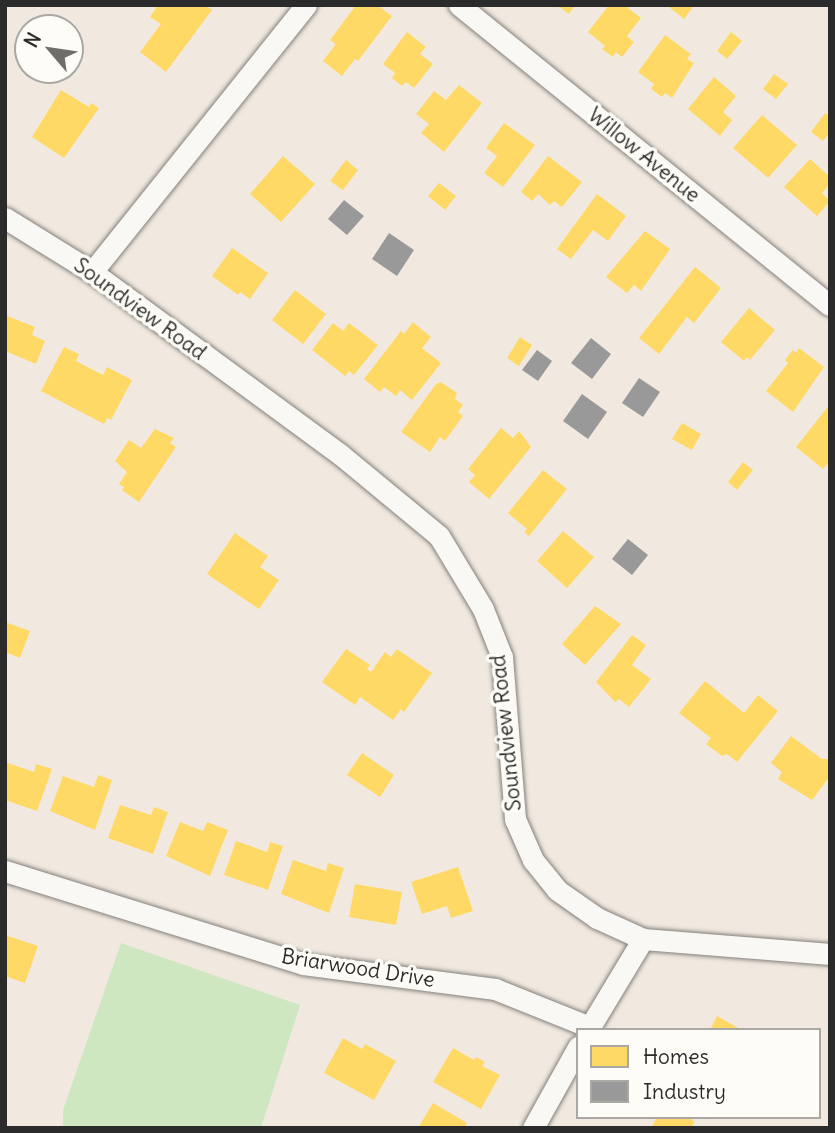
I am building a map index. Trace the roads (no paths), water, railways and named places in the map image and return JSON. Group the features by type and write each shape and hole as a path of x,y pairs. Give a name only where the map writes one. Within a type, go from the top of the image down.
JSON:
{"street":[{"path":"92,272 306,5"},
{"name":"Willow Avenue","path":"459,5 830,305"},
{"name":"Soundview Road","path":"5,218 92,272 341,455 439,536 483,609 502,657 515,819 533,860 557,890 597,918 643,939 830,954"},
{"name":"Briarwood Drive","path":"5,871 303,964 495,989 589,1028"},
{"path":"589,1028 643,939"},
{"path":"533,1128 576,1051"}]}
